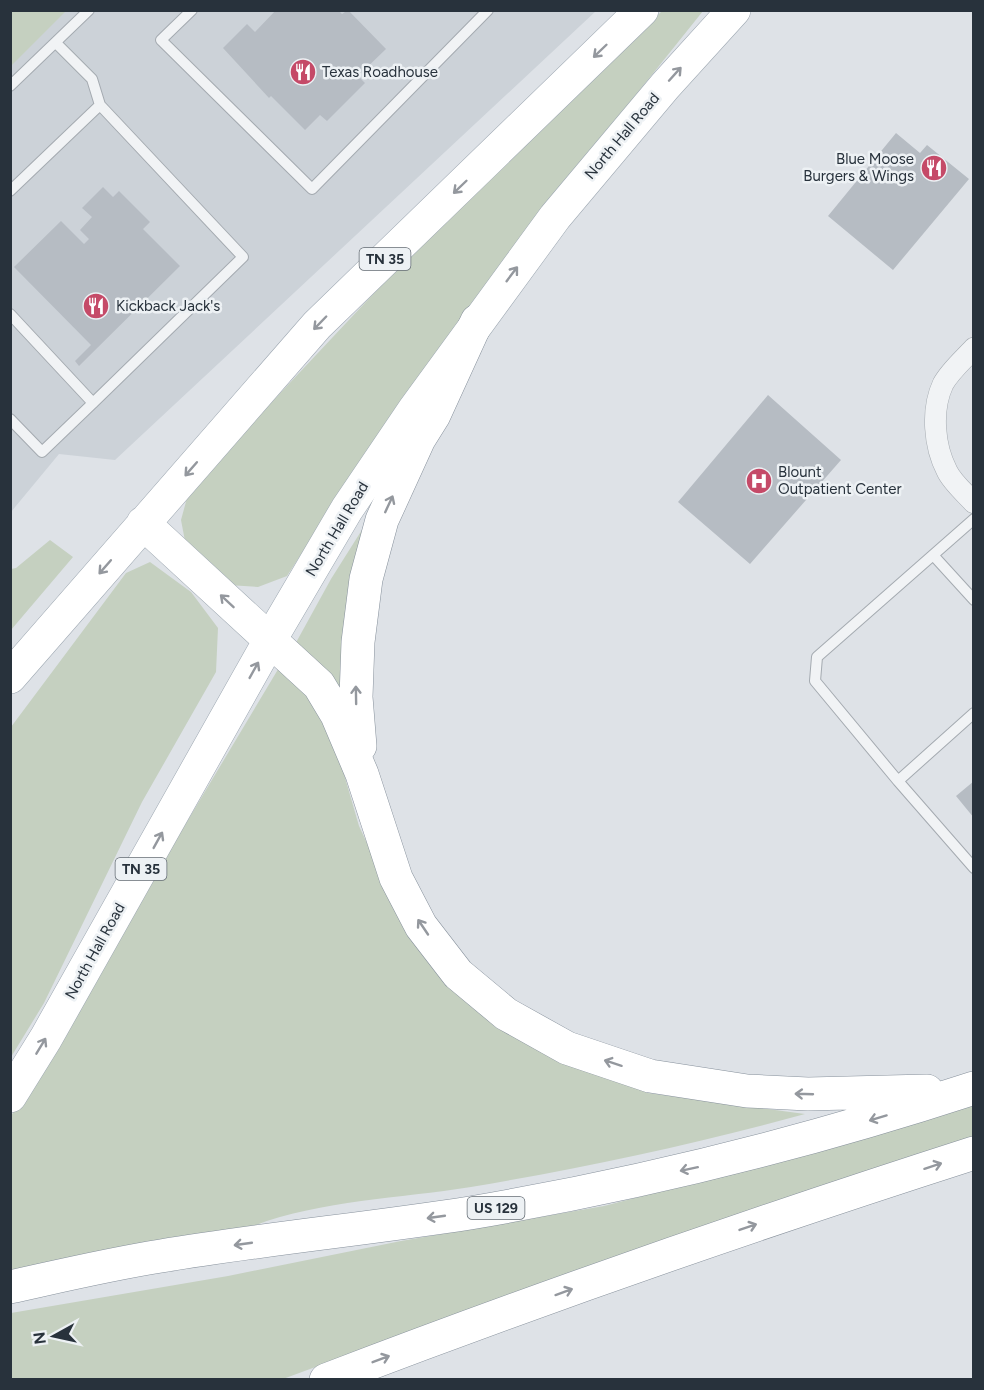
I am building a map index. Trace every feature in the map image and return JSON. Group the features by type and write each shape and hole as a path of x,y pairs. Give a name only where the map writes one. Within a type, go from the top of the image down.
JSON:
{"main road":[{"name":"TN 35","path":"10,677 317,325 642,10"},
{"name":"North Hall Road","path":"10,1096 51,1029 270,640 347,509 477,321 555,216 730,13"},
{"path":"362,774 356,697 358,642 366,579 382,520 477,321"},
{"path":"143,523 319,685 338,715 362,774 396,879 421,926 458,974 506,1014 567,1048 650,1076 747,1091 808,1094 971,1089"},
{"name":"US 129","path":"10,1287 160,1256 469,1213 606,1187 743,1157 971,1089"},
{"path":"326,1380 603,1277 974,1153"}],"street":[{"path":"974,348 944,383 937,401 936,427 940,452 948,473 974,503"}],"lane":[{"path":"10,86 89,10"},
{"path":"192,10 161,40 312,189 488,10"},
{"path":"10,419 42,452 243,257 100,105 92,79 56,43"},
{"path":"10,191 100,105"},
{"path":"10,315 93,403"},
{"path":"974,519 817,657 815,681 974,868"},
{"path":"933,555 974,600"},
{"path":"898,781 974,713"}],"shaded area":[{"path":"11,11 596,11 115,460 59,454 11,512"}],"green space":[{"path":"11,10 66,11 11,66"},
{"path":"662,11 703,11 550,202 349,480 287,576 258,587 228,585 185,541 181,520 187,498 207,471 378,289"},
{"path":"377,506 345,722 293,648 331,579"},
{"path":"50,540 73,557 11,630 11,569 16,568"},
{"path":"150,562 191,592 218,628 216,672 142,802 44,1003 11,1057 11,727 126,573"},
{"path":"283,661 300,677 333,736 359,826 413,942 495,1027 648,1093 805,1114 639,1155 555,1172 471,1187 302,1211 248,1228 11,1270 11,1116"},
{"path":"973,1105 973,1142 537,1285 283,1379 11,1380 11,1313 228,1276 401,1241 604,1206 876,1135"}],"building":[{"name":"Texas Roadhouse","path":"276,10 338,10 342,14 348,10 386,49 358,76 365,83 327,121 320,115 305,130 271,96 269,98 223,48 247,24 255,32"},
{"path":"896,133 920,153 927,145 969,179 893,270 828,216"},
{"name":"Kickback Jack's","path":"103,187 113,197 119,191 150,222 143,229 180,266 79,366 75,361 91,345 14,267 61,221 84,244 89,239 80,230 92,217 82,208"},
{"name":"Blount Outpatient Center","path":"768,395 841,460 750,564 678,502"},
{"path":"974,781 974,818 956,796"}],"place":[{"name":"Texas Roadhouse","path":"303,72"},
{"name":"Blue Moose Burgers & Wings","path":"934,168"},
{"name":"Kickback Jack's","path":"96,306"},
{"name":"Blount Outpatient Center","path":"759,481"}]}
